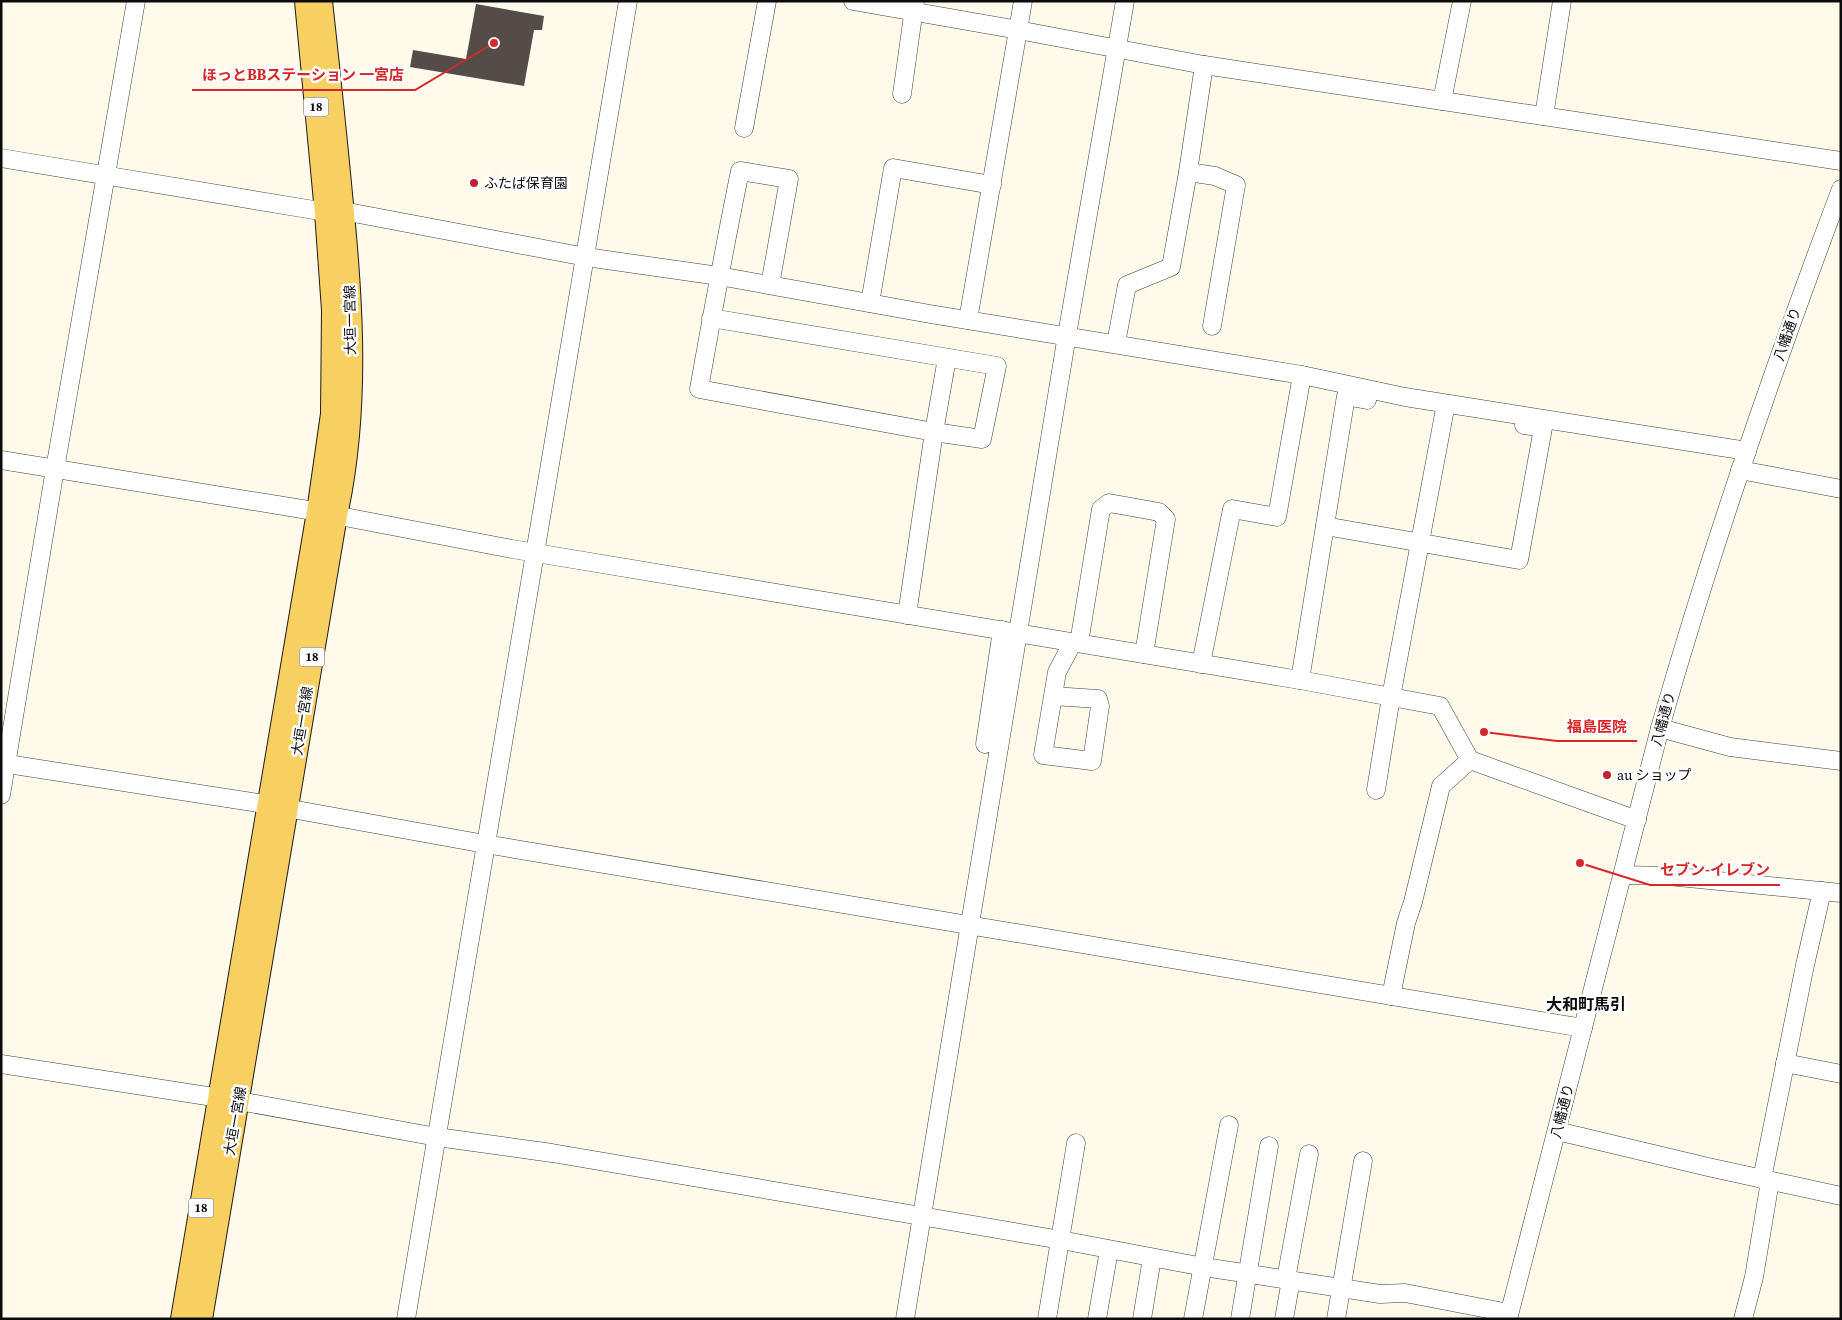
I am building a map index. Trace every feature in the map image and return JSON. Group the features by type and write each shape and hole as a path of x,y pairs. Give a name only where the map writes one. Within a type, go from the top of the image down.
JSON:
{"main road":[{"name":"大垣一宮線","path":"306,1 334,211"},
{"name":"大垣一宮線","path":"202,1319 229,1099 327,514 332,405 334,211 321,1"},
{"name":"大垣一宮線","path":"182,1319 229,1099"}],"street":[{"path":"1,795 4,763 136,1"},
{"path":"406,1319 628,1"},
{"path":"744,128 767,1"},
{"path":"853,1 914,6 1116,50 1204,65 1841,161"},
{"path":"968,320 1023,1"},
{"path":"985,744 1011,631 1067,335 1125,1"},
{"path":"1442,101 1462,1"},
{"path":"1544,116 1562,1"},
{"path":"902,94 914,6"},
{"path":"1116,343 1126,285 1171,267 1204,65"},
{"path":"1,158 334,211 586,257 719,276 968,320 1302,374 1406,397 1747,451"},
{"path":"870,303 893,168 992,186"},
{"path":"711,318 998,366 982,439 699,389 711,318 740,171 788,179 770,285"},
{"path":"1188,172 1215,176 1236,185 1212,326"},
{"name":"八幡通り","path":"1509,1316 1660,728 1683,647 1731,495 1791,320 1841,189"},
{"path":"907,615 934,432 948,358"},
{"path":"1201,664 1232,509 1277,517 1302,374"},
{"path":"1300,680 1346,396 1444,414 1543,428 1519,560 1325,526"},
{"path":"1376,790 1391,697 1444,414"},
{"path":"1,460 327,514 535,552 1300,680 1440,706 1470,760 1637,820"},
{"path":"1740,470 1841,489"},
{"path":"1053,696 1057,672 1076,643 1101,509 1109,503 1159,512 1166,519 1144,654"},
{"path":"905,1319 970,925 1011,631"},
{"path":"1660,728 1730,747 1840,759"},
{"path":"1391,996 1406,923 1413,902 1441,786 1470,760"},
{"path":"4,763 278,807 486,844 1582,1028"},
{"path":"1623,875 1668,876 1841,893"},
{"path":"1743,1319 1754,1277 1766,1180 1785,1063 1822,891"},
{"path":"1785,1063 1841,1074"},
{"path":"1,1064 229,1099 437,1137 552,1153 1061,1240 1204,1267 1380,1294 1405,1293 1509,1316"},
{"path":"1193,1319 1229,1124"},
{"path":"1557,1132 1841,1196"},
{"path":"1047,1319 1076,1143"},
{"path":"1240,1319 1269,1146"},
{"path":"1284,1319 1309,1154"},
{"path":"1336,1319 1363,1161"},
{"path":"1097,1319 1109,1250"},
{"path":"1142,1319 1152,1258"}],"building":[{"path":"476,4 544,16 542,30 534,30 524,86 410,67 413,50 466,59"}],"place":[{"name":"ほっとBBステーション 一宮店","path":"494,43"},
{"name":"ふたば保育園","path":"474,183"},
{"name":"福島医院","path":"1484,732"},
{"name":"au ショップ","path":"1607,775"},
{"name":"セブン-イレブン","path":"1580,863"}],"district":[{"name":"大和町馬引","path":"1586,1004"}]}
